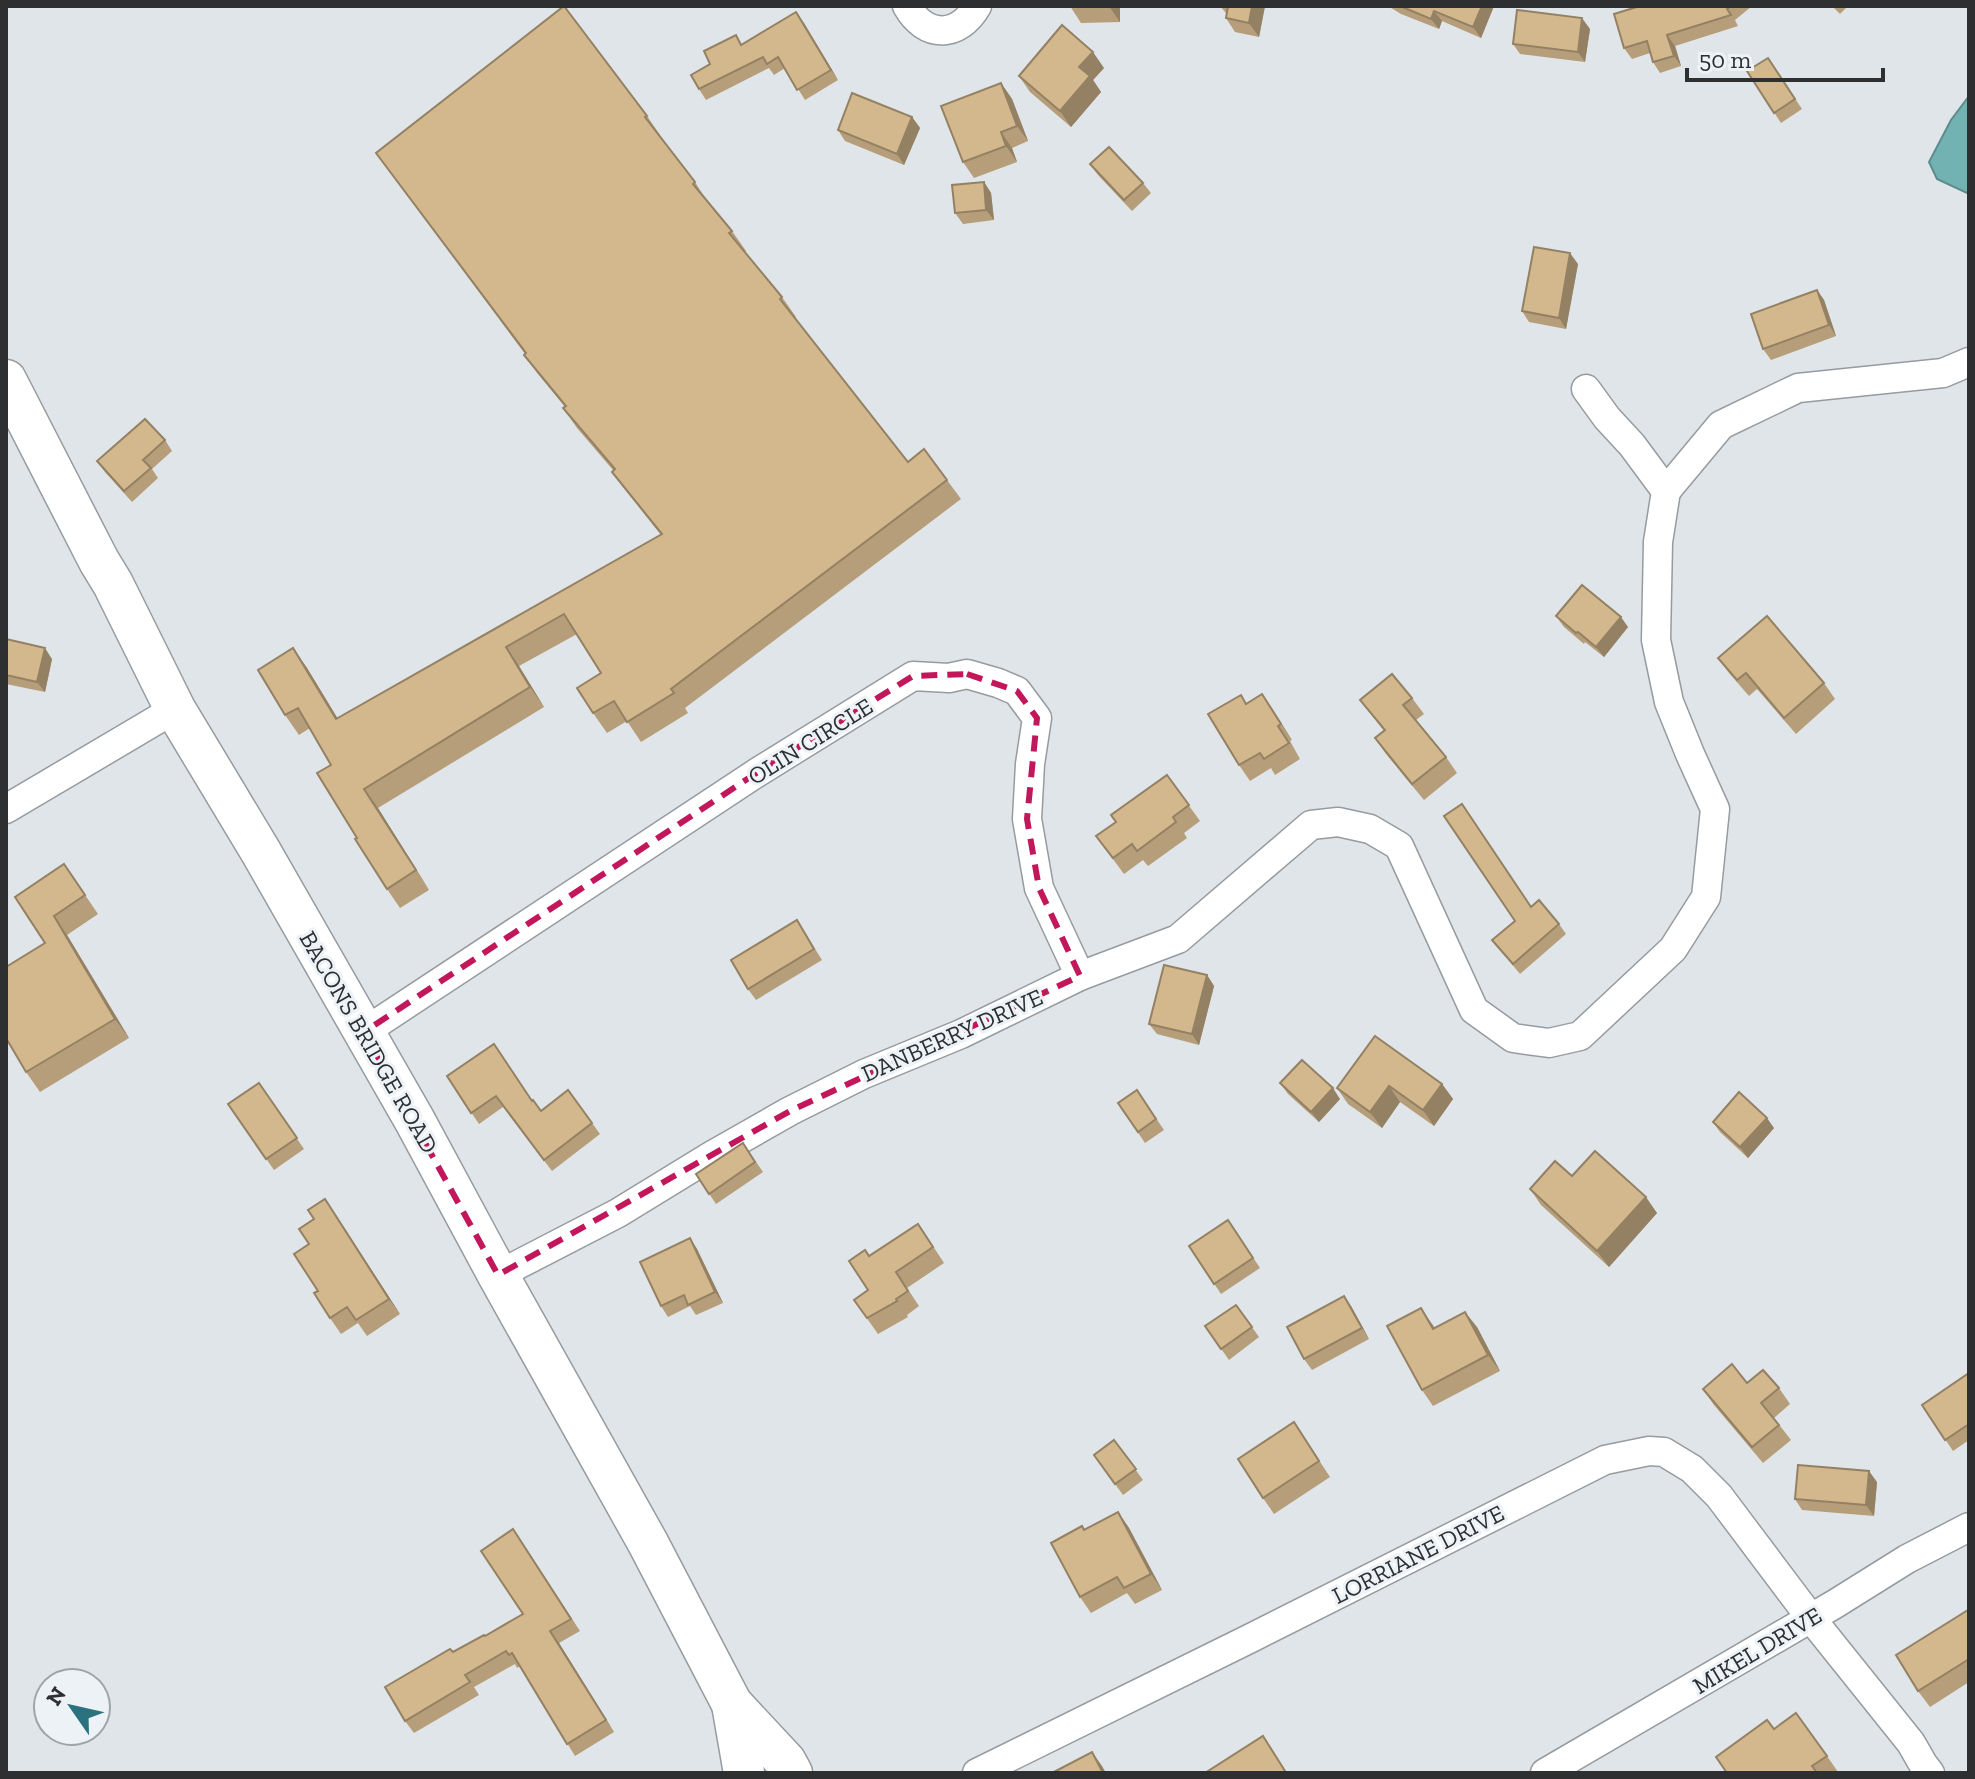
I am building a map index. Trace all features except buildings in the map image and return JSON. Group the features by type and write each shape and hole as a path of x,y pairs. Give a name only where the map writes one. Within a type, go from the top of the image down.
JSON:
{"main road":[{"name":"BACONS BRIDGE ROAD","path":"6,380 175,709 415,1121 648,1543 732,1704 786,1762 792,1773"},
{"name":"BACONS BRIDGE ROAD","path":"732,1704 744,1773"}],"street":[{"path":"907,6 920,25 939,31 952,29 965,21 977,6"},
{"path":"1586,389 1666,491 1721,425 1798,388 1943,373 1969,362"},
{"name":"DANBERRY DRIVE","path":"498,1275 618,1213 790,1111 864,1074 961,1034 1080,976 1178,939 1311,825 1338,822 1370,829 1399,846 1474,1010 1513,1038 1549,1043 1580,1036 1673,949 1706,897 1715,809 1669,702 1656,640 1658,542 1666,491"},
{"name":"OLIN CIRCLE","path":"364,1032 758,772 913,676 949,678 967,674 998,683 1017,691 1037,718 1030,764 1027,819 1039,888 1080,976"},
{"path":"6,809 175,709"},
{"name":"LORRIANE DRIVE","path":"977,1773 1605,1460 1649,1451 1664,1452 1692,1469 1719,1496 1810,1617 1911,1743 1930,1773"},
{"name":"MIKEL DRIVE","path":"1545,1773 1907,1559 1969,1527"}],"highlighted area":[{"path":"967,674 998,683 1017,691 1037,718 1027,819 1039,888 1080,976 790,1111 498,1275 364,1032 758,772 913,676"}],"water":[{"path":"1969,96 1969,194 1937,179 1929,162 1951,120"}]}
